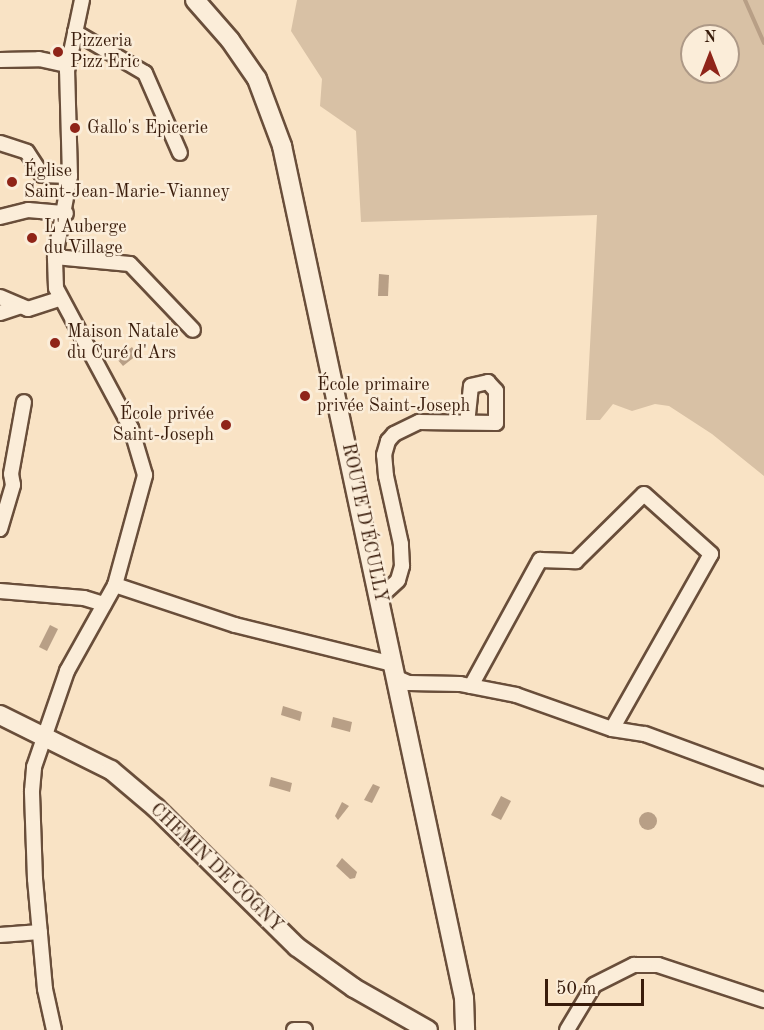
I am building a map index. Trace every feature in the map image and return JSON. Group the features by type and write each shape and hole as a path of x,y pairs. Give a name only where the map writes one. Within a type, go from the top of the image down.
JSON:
{"street":[{"path":"54,1030 40,932 32,791 44,739 67,671 115,585 143,488 142,457 131,428 59,299 55,257 66,213 70,176 67,65 82,0"},
{"name":"ROUTE D'ÉCULLY","path":"195,0 230,40 275,108 464,998 465,1030"},
{"path":"75,32 145,73 180,153"},
{"path":"0,60 39,59 67,65"},
{"path":"0,143 27,152 42,175 70,176"},
{"path":"0,217 28,210 66,213"},
{"path":"55,257 130,264 193,330"},
{"path":"0,297 21,306 40,307 59,299"},
{"path":"0,313 21,306"},
{"path":"0,529 13,485 11,474 24,402"},
{"path":"379,598 398,580 402,566 402,544 386,476 384,455 388,441 393,434 419,422 467,422"},
{"path":"471,686 540,560 576,561 644,494 711,554 612,729"},
{"path":"115,585 235,625 395,671 410,683 471,686 516,695 612,729 645,734 764,778"},
{"path":"0,591 84,598 104,604"},
{"name":"CHEMIN DE COGNY","path":"0,715 44,739 66,745 111,770 156,808 297,947 354,988 428,1030"},
{"path":"0,935 40,932"},
{"path":"567,1030 594,985 634,965 658,965 764,1000"},
{"name":"ROUTE D'ÉCULLY","path":"464,998 479,1030"},
{"path":"294,1030 305,1030"}],"shaded area":[{"path":"297,0 764,0 764,476 712,434 669,406 655,404 632,411 613,404 600,420 586,420 597,215 361,222 356,131 320,106 322,79 291,31"},
{"path":"379,274 389,275 388,296 378,296"},
{"path":"132,347 137,355 123,366 117,359"},
{"path":"50,625 58,629 47,651 39,647"},
{"path":"283,706 302,712 300,721 281,715"},
{"path":"333,717 352,722 350,732 331,727"},
{"path":"271,777 292,783 290,792 269,786"},
{"path":"373,784 380,787 372,803 364,800"},
{"path":"501,796 511,801 501,820 491,815"},
{"path":"342,802 349,806 338,820 335,816"},
{"path":"648,812 654,815 657,821 654,827 648,830 642,827 639,821 642,815"},
{"path":"342,858 357,872 355,878 350,879 336,866"}],"waterway":[{"path":"745,0 764,43"}],"place":[{"name":"Pizzeria Pizz'Eric","path":"58,52"},
{"name":"Gallo's Epicerie","path":"75,128"},
{"name":"Église Saint-Jean-Marie-Vianney","path":"12,182"},
{"name":"L'Auberge du Village","path":"32,238"},
{"name":"Maison Natale du Curé d'Ars","path":"55,343"},
{"name":"École primaire privée Saint-Joseph","path":"305,396"},
{"name":"École privée Saint-Joseph","path":"226,425"}]}
